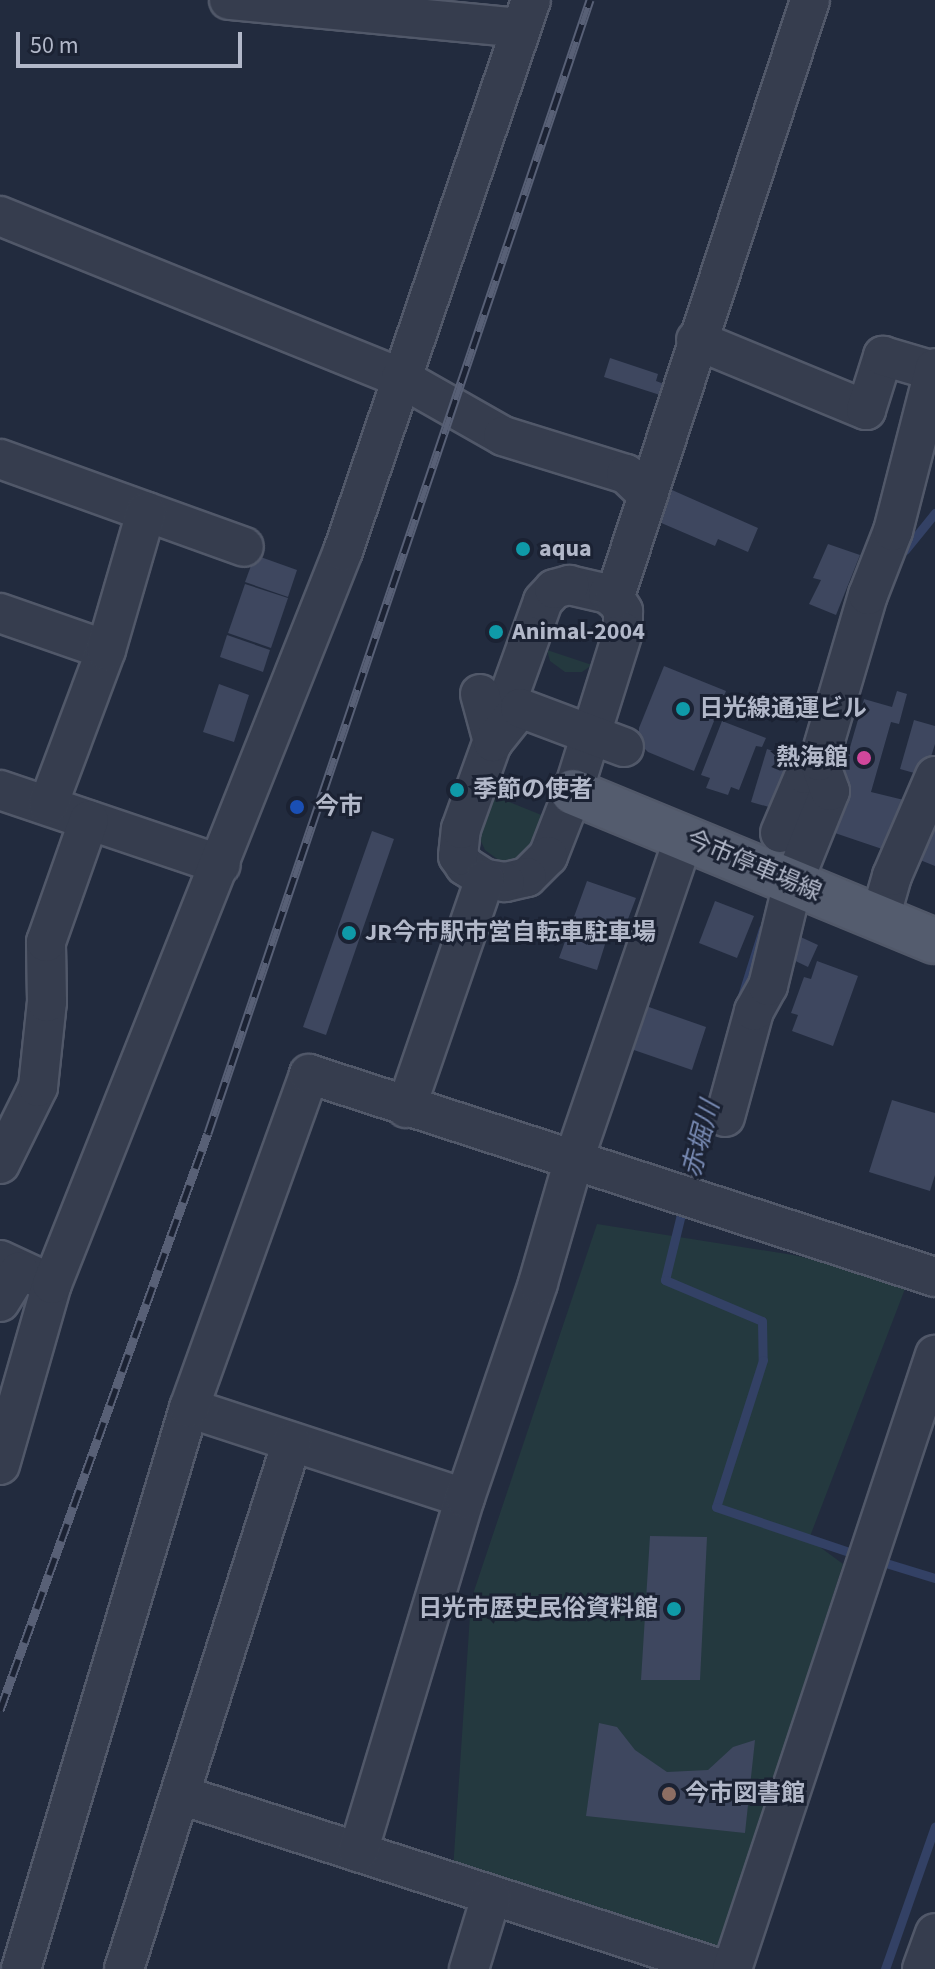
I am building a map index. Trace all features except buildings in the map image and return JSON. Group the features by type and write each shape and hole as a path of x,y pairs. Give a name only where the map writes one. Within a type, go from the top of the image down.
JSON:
{"main road":[{"name":"今市停車場線","path":"573,792 684,837 781,867 880,918 935,941"}],"street":[{"path":"0,1465 18,1279 221,865 343,551 525,14 229,0"},
{"path":"614,599 696,340 810,0"},
{"path":"0,216 401,378 503,436 626,474 647,494"},
{"path":"696,340 866,410 883,356 935,369 893,531 868,595 823,772 781,867"},
{"path":"0,459 244,547"},
{"path":"48,805 106,650 146,512"},
{"path":"569,585 608,594 614,599 623,611 623,632 607,741 573,792 548,856 538,870 505,882 485,879 465,866 457,845 543,601 554,589 569,585"},
{"path":"0,613 106,650"},
{"path":"480,694 493,742"},
{"path":"520,708 607,741"},
{"path":"493,742 520,708"},
{"path":"491,794 520,708"},
{"path":"725,1117 754,1011 768,986 781,867 805,774 823,772"},
{"path":"880,918 892,876 935,776"},
{"path":"0,790 221,865"},
{"path":"0,1164 38,1087 47,1002 46,942 89,820"},
{"path":"358,1852 465,1498 538,1283 574,1159 684,837"},
{"path":"406,1108 485,879"},
{"path":"21,1969 189,1408 309,1074 406,1108 574,1159 935,1277"},
{"path":"732,1969 935,1355"},
{"path":"189,1408 465,1498"},
{"path":"124,1969 292,1442"},
{"path":"181,1795 721,1969"},
{"path":"469,1969 491,1897"},
{"path":"922,1969 935,1933"}],"green space":[{"path":"547,650 592,665 582,672 565,672 550,661"},
{"path":"487,793 544,816 536,845 523,859 500,861 485,850 479,837"},
{"path":"597,1224 793,1255 908,1281 809,1539 843,1564 720,1947 452,1885 471,1600"}],"waterway":[{"name":"赤堀川","path":"905,550 935,513"},
{"name":"赤堀川","path":"741,999 763,929"},
{"name":"赤堀川","path":"688,1188 709,1105"},
{"name":"赤堀川","path":"683,1206 665,1280 762,1321 763,1360 716,1507 861,1556"},
{"name":"赤堀川","path":"876,1560 935,1578"},
{"name":"赤堀川","path":"885,1969 935,1826"}],"railway":[{"path":"0,1710 208,1133 590,0"}],"place":[{"name":"aqua","path":"523,549"},
{"name":"Animal-2004","path":"496,632"},
{"name":"日光線通運ビル","path":"683,709"},
{"name":"熱海館","path":"864,758"},
{"name":"季節の使者","path":"457,790"},
{"name":"今市","path":"297,807"},
{"name":"JR今市駅市営自転車駐車場","path":"349,933"},
{"name":"日光市歴史民俗資料館","path":"674,1609"},
{"name":"今市図書館","path":"669,1794"}]}
